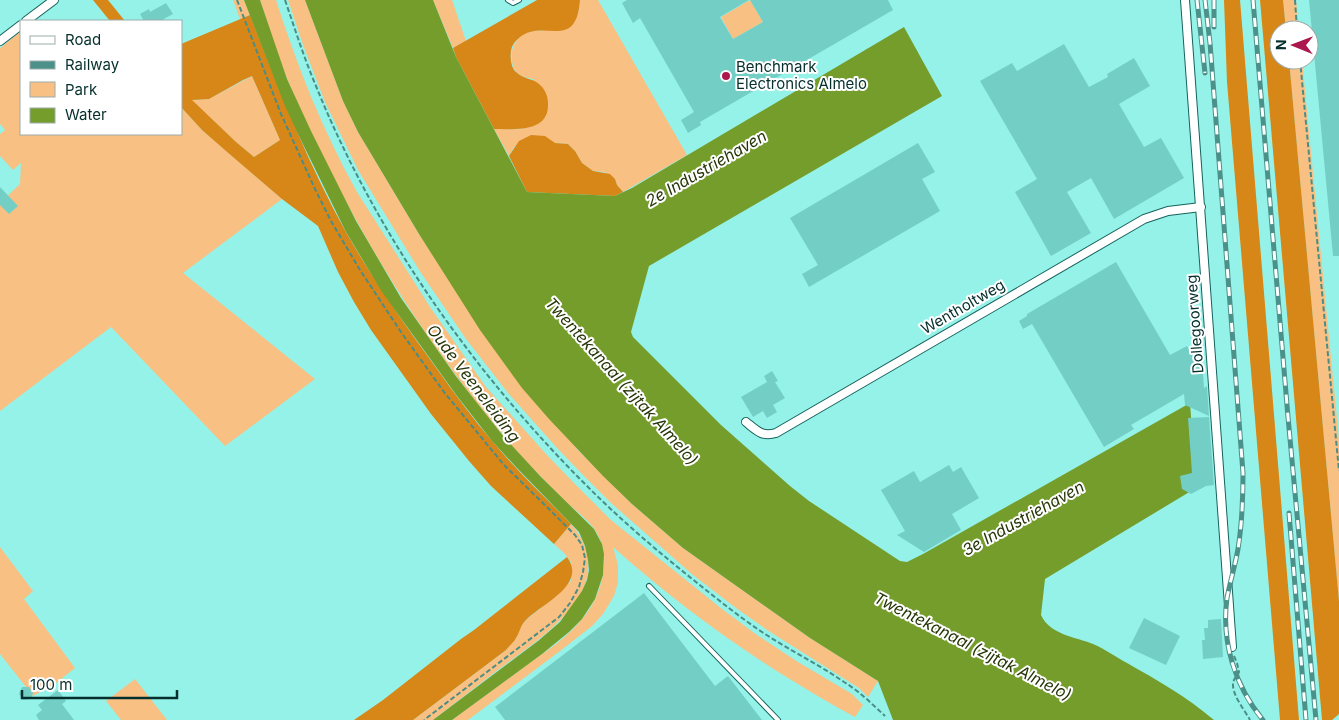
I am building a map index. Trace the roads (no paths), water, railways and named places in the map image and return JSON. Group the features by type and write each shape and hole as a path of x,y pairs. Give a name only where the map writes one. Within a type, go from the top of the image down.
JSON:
{"street":[{"path":"27,20 54,0"},
{"name":"Dollegoorweg","path":"1186,0 1232,647"},
{"path":"0,41 20,26"},
{"name":"Wentholtweg","path":"746,422 757,431 768,435 776,433 1144,219 1168,211 1201,207"}],"lane":[{"path":"508,0 513,3 519,0"},
{"path":"650,586 778,720"}],"water":[{"path":"244,0 260,0 287,79 311,131 356,221 401,298 455,375 504,437 541,477 594,529 602,544 604,554 603,575 595,599 582,619 542,654 452,720 433,720 538,641 560,622 582,591 587,580 589,570 585,546 579,532 492,441 382,292 346,232 297,132"},
{"path":"305,0 433,0 456,57 527,192 615,196 632,188 904,27 942,96 649,266 631,332 633,337 721,425 790,486 809,501 900,561 907,562 1190,403 1196,484 1191,491 1045,579 1041,615 1045,622 1057,631 1093,644 1106,651 1172,689 1214,720 893,720 878,681 810,638 683,548 603,476 522,388 480,330 419,234 358,132 343,101"}],"railway":[{"path":"1197,0 1205,73"},
{"path":"1205,0 1210,43 1243,473 1240,530 1237,555 1227,598 1226,631 1232,663 1238,678 1253,707 1263,720"},
{"path":"1214,0 1214,27"},
{"path":"1253,0 1316,720"},
{"path":"1289,513 1306,720"}],"place":[{"name":"Benchmark Electronics Almelo","path":"726,76"}],"water label":[{"name":"2e Industriehaven","path":"706,168"},
{"name":"Twentekanaal (zijtak Almelo)","path":"622,381"},
{"name":"Oude Veeneleiding","path":"474,383"},
{"name":"3e Industriehaven","path":"1023,518"},
{"name":"Twentekanaal (zijtak Almelo)","path":"973,646"}]}
